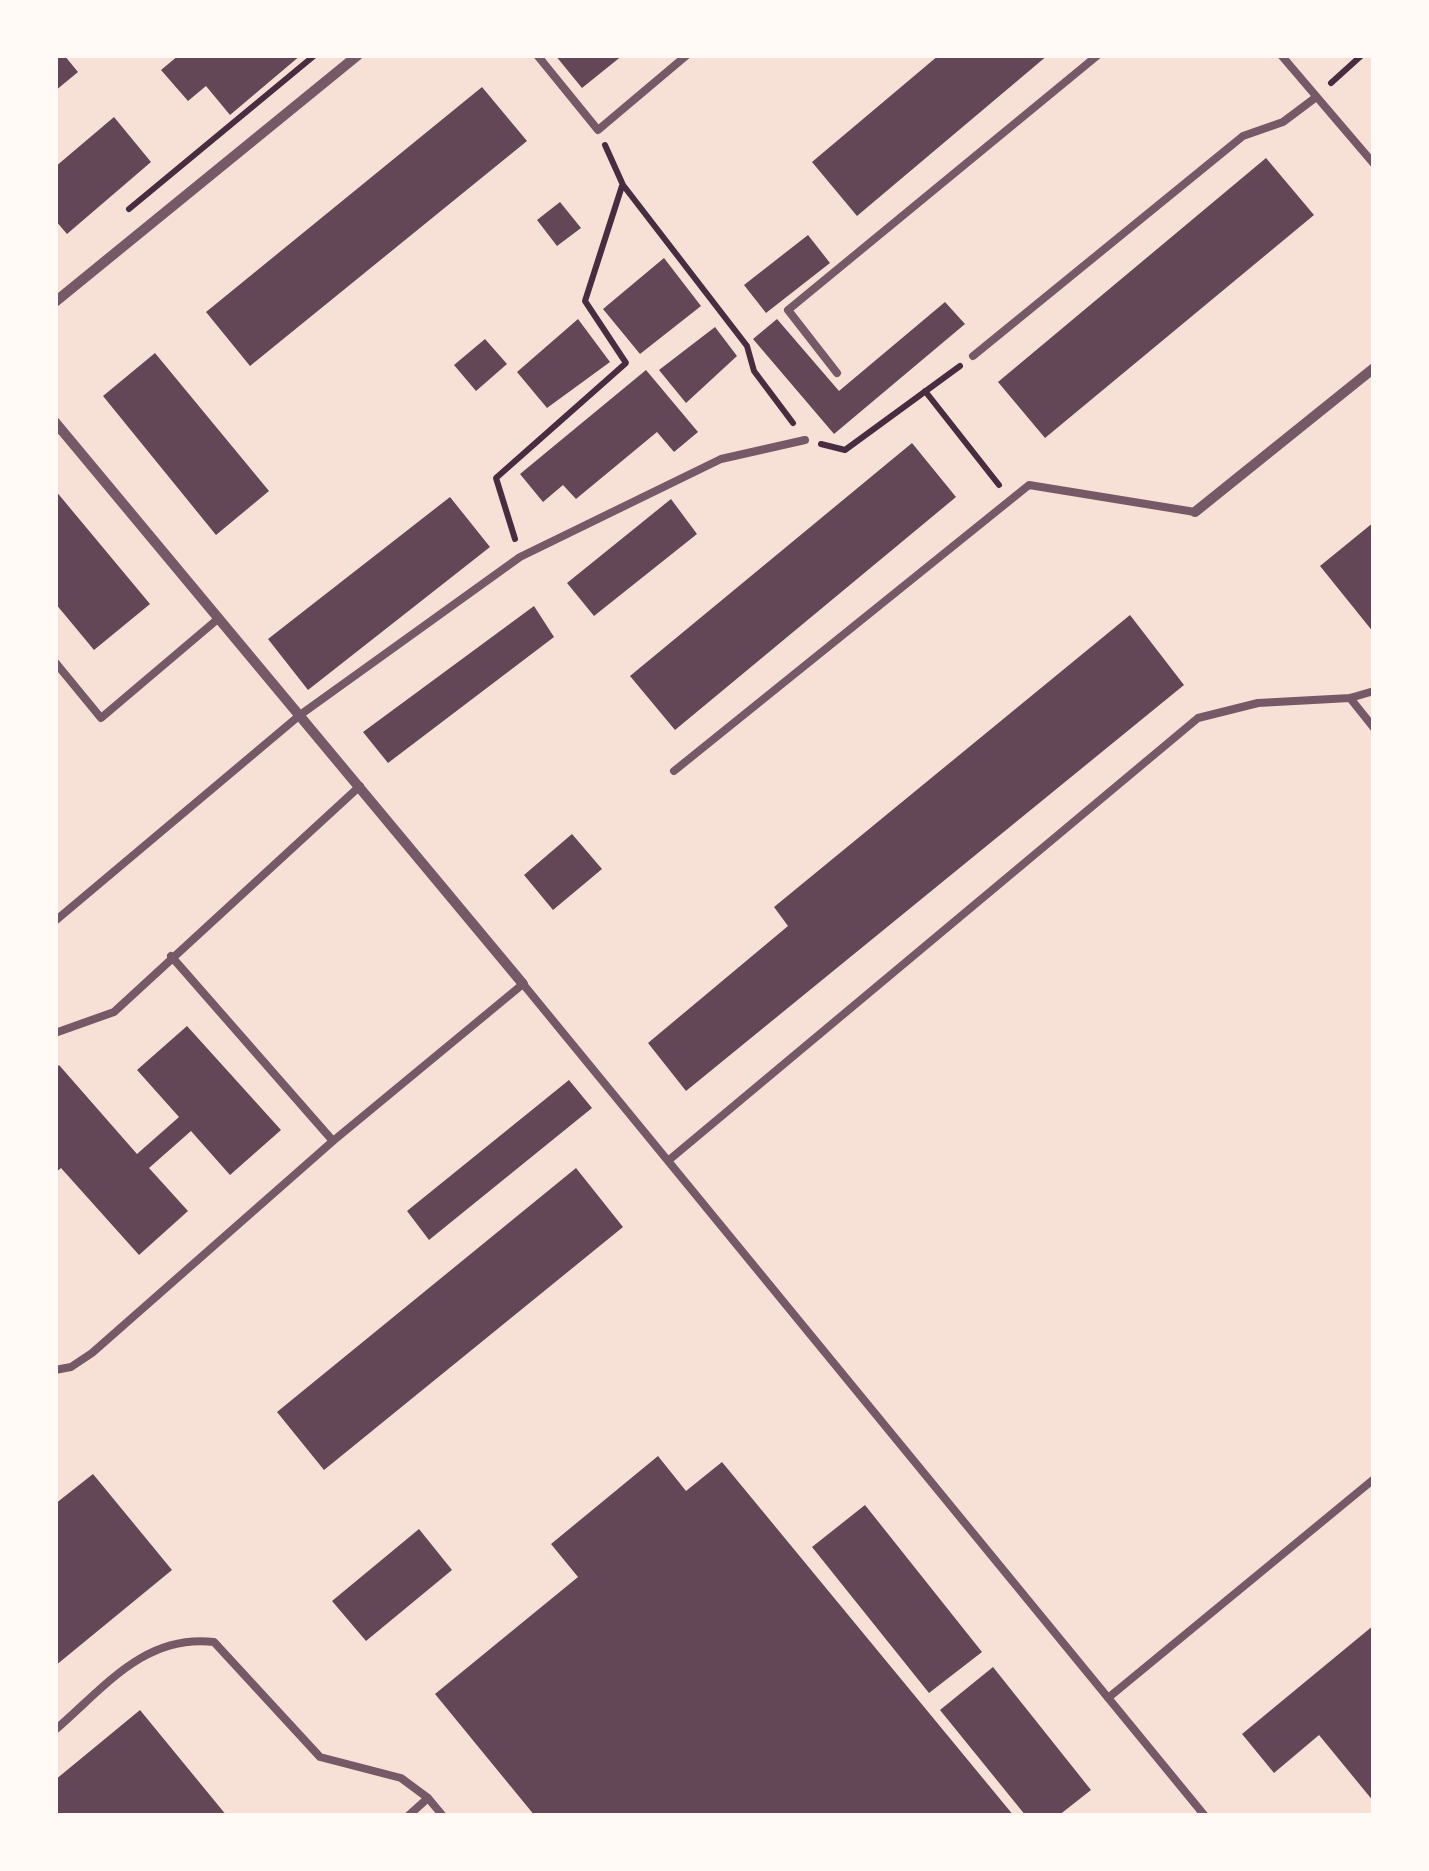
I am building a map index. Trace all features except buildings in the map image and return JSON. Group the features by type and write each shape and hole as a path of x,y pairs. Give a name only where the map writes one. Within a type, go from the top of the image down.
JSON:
{"street":[{"path":"55,302 358,55"},
{"path":"1195,512 1374,368"},
{"path":"55,422 523,984"}],"lane":[{"path":"537,55 598,130 686,55"},
{"path":"837,373 788,310 1098,55"},
{"path":"1282,55 1374,164"},
{"path":"973,356 1243,136 1283,122 1316,98"},
{"path":"55,921 300,715 520,556 721,459 806,440"},
{"path":"674,771 1028,485 1195,512"},
{"path":"55,662 101,718 219,618"},
{"path":"669,1160 1198,718 1258,703 1350,698 1374,692"},
{"path":"1350,698 1374,728"},
{"path":"55,1033 114,1012 360,786"},
{"path":"171,956 333,1141"},
{"path":"55,1370 71,1366 92,1353 333,1141 523,984 1205,1816"},
{"path":"1108,1698 1374,1479"},
{"path":"55,1730 147,1651 188,1639 214,1642 320,1757 401,1778 428,1798 443,1816"},
{"path":"408,1816 428,1798"}],"path":[{"path":"116,220 314,55"},
{"path":"1316,98 1362,55"},
{"path":"598,130 622,185 746,346 754,372 806,440 844,450 973,356"},
{"path":"520,556 496,478 626,363 585,301 622,185"},
{"path":"925,391 1010,500"}]}
